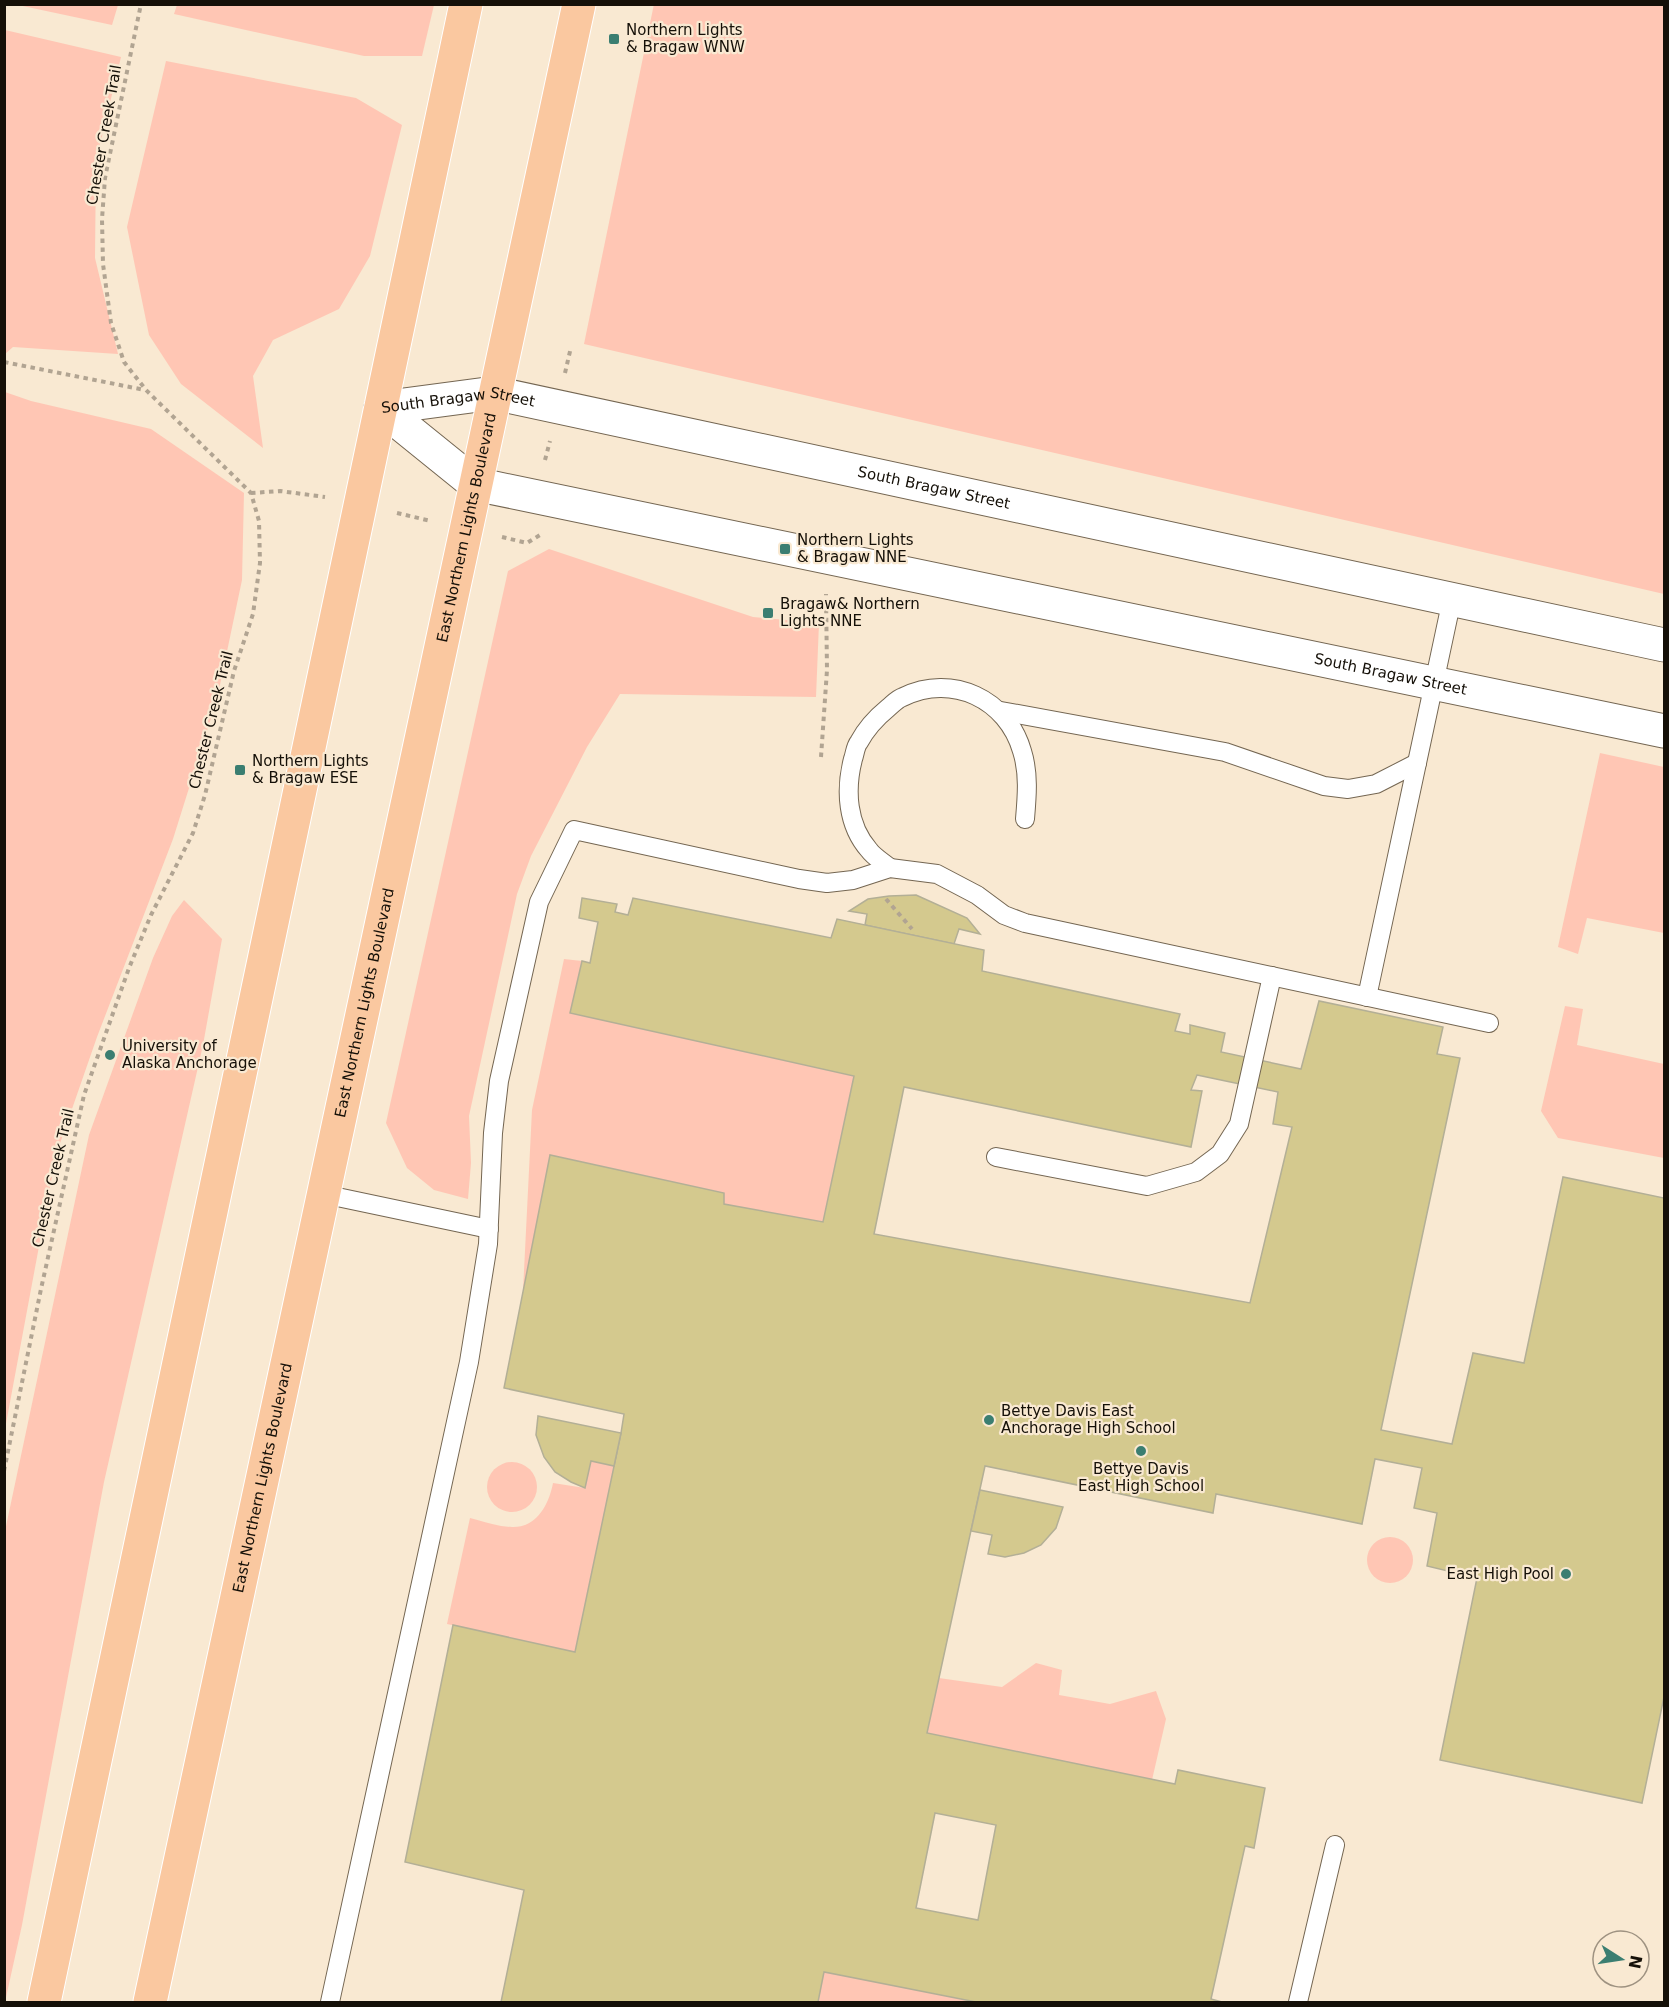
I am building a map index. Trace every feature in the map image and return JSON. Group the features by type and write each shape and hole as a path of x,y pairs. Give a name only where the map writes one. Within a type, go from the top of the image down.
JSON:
{"main road":[{"path":"44,2002 466,4"},
{"name":"East Northern Lights Boulevard","path":"150,2002 579,4"},
{"name":"South Bragaw Street","path":"381,408 494,393 1665,645"},
{"name":"South Bragaw Street","path":"381,408 475,484 1665,731"}],"lane":[{"path":"1367,997 1452,600"},
{"path":"890,868 869,850 855,826 848,802 848,776 857,744 877,717 901,697 929,688 957,689 982,698 1001,711 1014,731 1023,752 1027,786 1025,819"},
{"path":"1001,711 1225,752 1324,786 1348,789 1376,784 1417,763"},
{"path":"330,2002 469,1362 489,1229 493,1133 499,1081 539,902 574,830 799,879 827,883 853,880 890,868 937,874 977,895 1004,915 1025,923 1489,1023"},
{"path":"996,1157 1147,1186 1196,1172 1220,1154 1239,1124 1272,976"},
{"path":"323,1194 489,1229"},
{"path":"1298,2002 1335,1845"}],"path":[{"name":"Chester Creek Trail","path":"4,1471 84,1095 129,968 151,915 193,833 205,795 234,671 253,614 260,563 259,521 252,493 146,390 124,362 111,323 104,264 102,219 105,178 141,4"},
{"path":"4,362 146,390"},
{"path":"252,493 280,491 321,496 527,543"}],"shaded area":[{"path":"118,4 112,25 18,5"},
{"path":"434,4 422,56 364,56 174,14 177,5"},
{"path":"654,4 1664,5 1664,594 584,344"},
{"path":"5,30 121,57 96,161 95,258 118,354 13,347 5,354"},
{"path":"166,61 356,98 402,125 370,256 339,309 273,340 253,376 263,448 181,384 149,335 127,227"},
{"path":"5,392 31,401 151,429 244,493 242,580 217,699 173,839 97,1037 56,1155 5,1429"},
{"path":"549,549 753,617 819,623 816,697 620,694 587,747 531,856 517,894 469,1116 471,1163 468,1199 434,1190 407,1168 386,1123 508,571"},
{"path":"1600,753 1664,767 1664,933 1587,918 1578,954 1558,947"},
{"path":"184,900 222,939 203,1045 104,1482 22,1925 5,2002 5,1531 89,1135 153,958 172,916"},
{"path":"564,959 582,961 571,1013 854,1076 823,1222 724,1204 724,1193 556,1156 523,1291 532,1110"},
{"path":"1565,1006 1583,1009 1577,1045 1664,1064 1664,1158 1558,1138 1541,1111"},
{"path":"591,1461 614,1466 575,1652 447,1624 470,1518 507,1527 528,1524 545,1506 553,1483 585,1488"},
{"path":"512,1462 530,1469 537,1487 530,1505 512,1512 494,1505 487,1487 494,1469"},
{"path":"1390,1537 1406,1544 1413,1560 1406,1576 1390,1583 1374,1576 1367,1560 1374,1544"},
{"path":"1036,1663 1062,1670 1059,1695 1110,1704 1156,1691 1166,1719 1152,1780 927,1733 939,1678 1002,1687"},
{"path":"824,1972 976,2002 818,2002"}],"building":[{"path":"916,895 967,918 980,934 959,929 954,944 865,925 867,914 849,911 868,899"},
{"name":"Bettye Davis East High School","path":"582,898 617,904 615,912 628,915 633,898 831,938 837,919 984,950 982,971 1180,1014 1175,1031 1190,1034 1190,1025 1225,1033 1221,1052 1301,1069 1319,1001 1443,1027 1437,1054 1460,1058 1381,1430 1452,1444 1473,1353 1524,1363 1563,1177 1664,1198 1664,1697 1642,1803 1440,1760 1477,1578 1427,1566 1437,1513 1414,1508 1422,1468 1375,1459 1362,1524 1216,1494 1213,1513 985,1466 927,1733 1175,1784 1178,1770 1265,1788 1254,1848 1245,1846 1211,1999 1222,2002 976,2002 824,1972 818,2002 501,2002 524,1890 405,1862 453,1625 575,1652 621,1433 624,1414 504,1388 550,1155 724,1193 724,1204 823,1222 854,1076 570,1013 582,961 590,963 598,922 579,918","holes":["1197,1075 1278,1092 1273,1124 1292,1127 1250,1303 874,1234 904,1087 1191,1147 1202,1091 1191,1090","935,1813 996,1825 978,1920 916,1908"]},
{"path":"538,1416 621,1433 614,1466 591,1461 585,1488 555,1472 544,1457 536,1435"},
{"path":"980,1490 1063,1507 1056,1528 1041,1545 1024,1553 1005,1557 988,1554 992,1535 971,1531"}],"place":[{"name":"Northern Lights & Bragaw WNW","path":"614,39"},
{"name":"Northern Lights & Bragaw NNE","path":"785,549"},
{"name":"Bragaw& Northern Lights NNE","path":"768,613"},
{"name":"Northern Lights & Bragaw ESE","path":"240,770"},
{"name":"University of Alaska Anchorage","path":"110,1055"},
{"name":"Bettye Davis East Anchorage High School","path":"989,1420"},
{"name":"Bettye Davis East High School","path":"1141,1451"},
{"name":"East High Pool","path":"1566,1574"}]}
